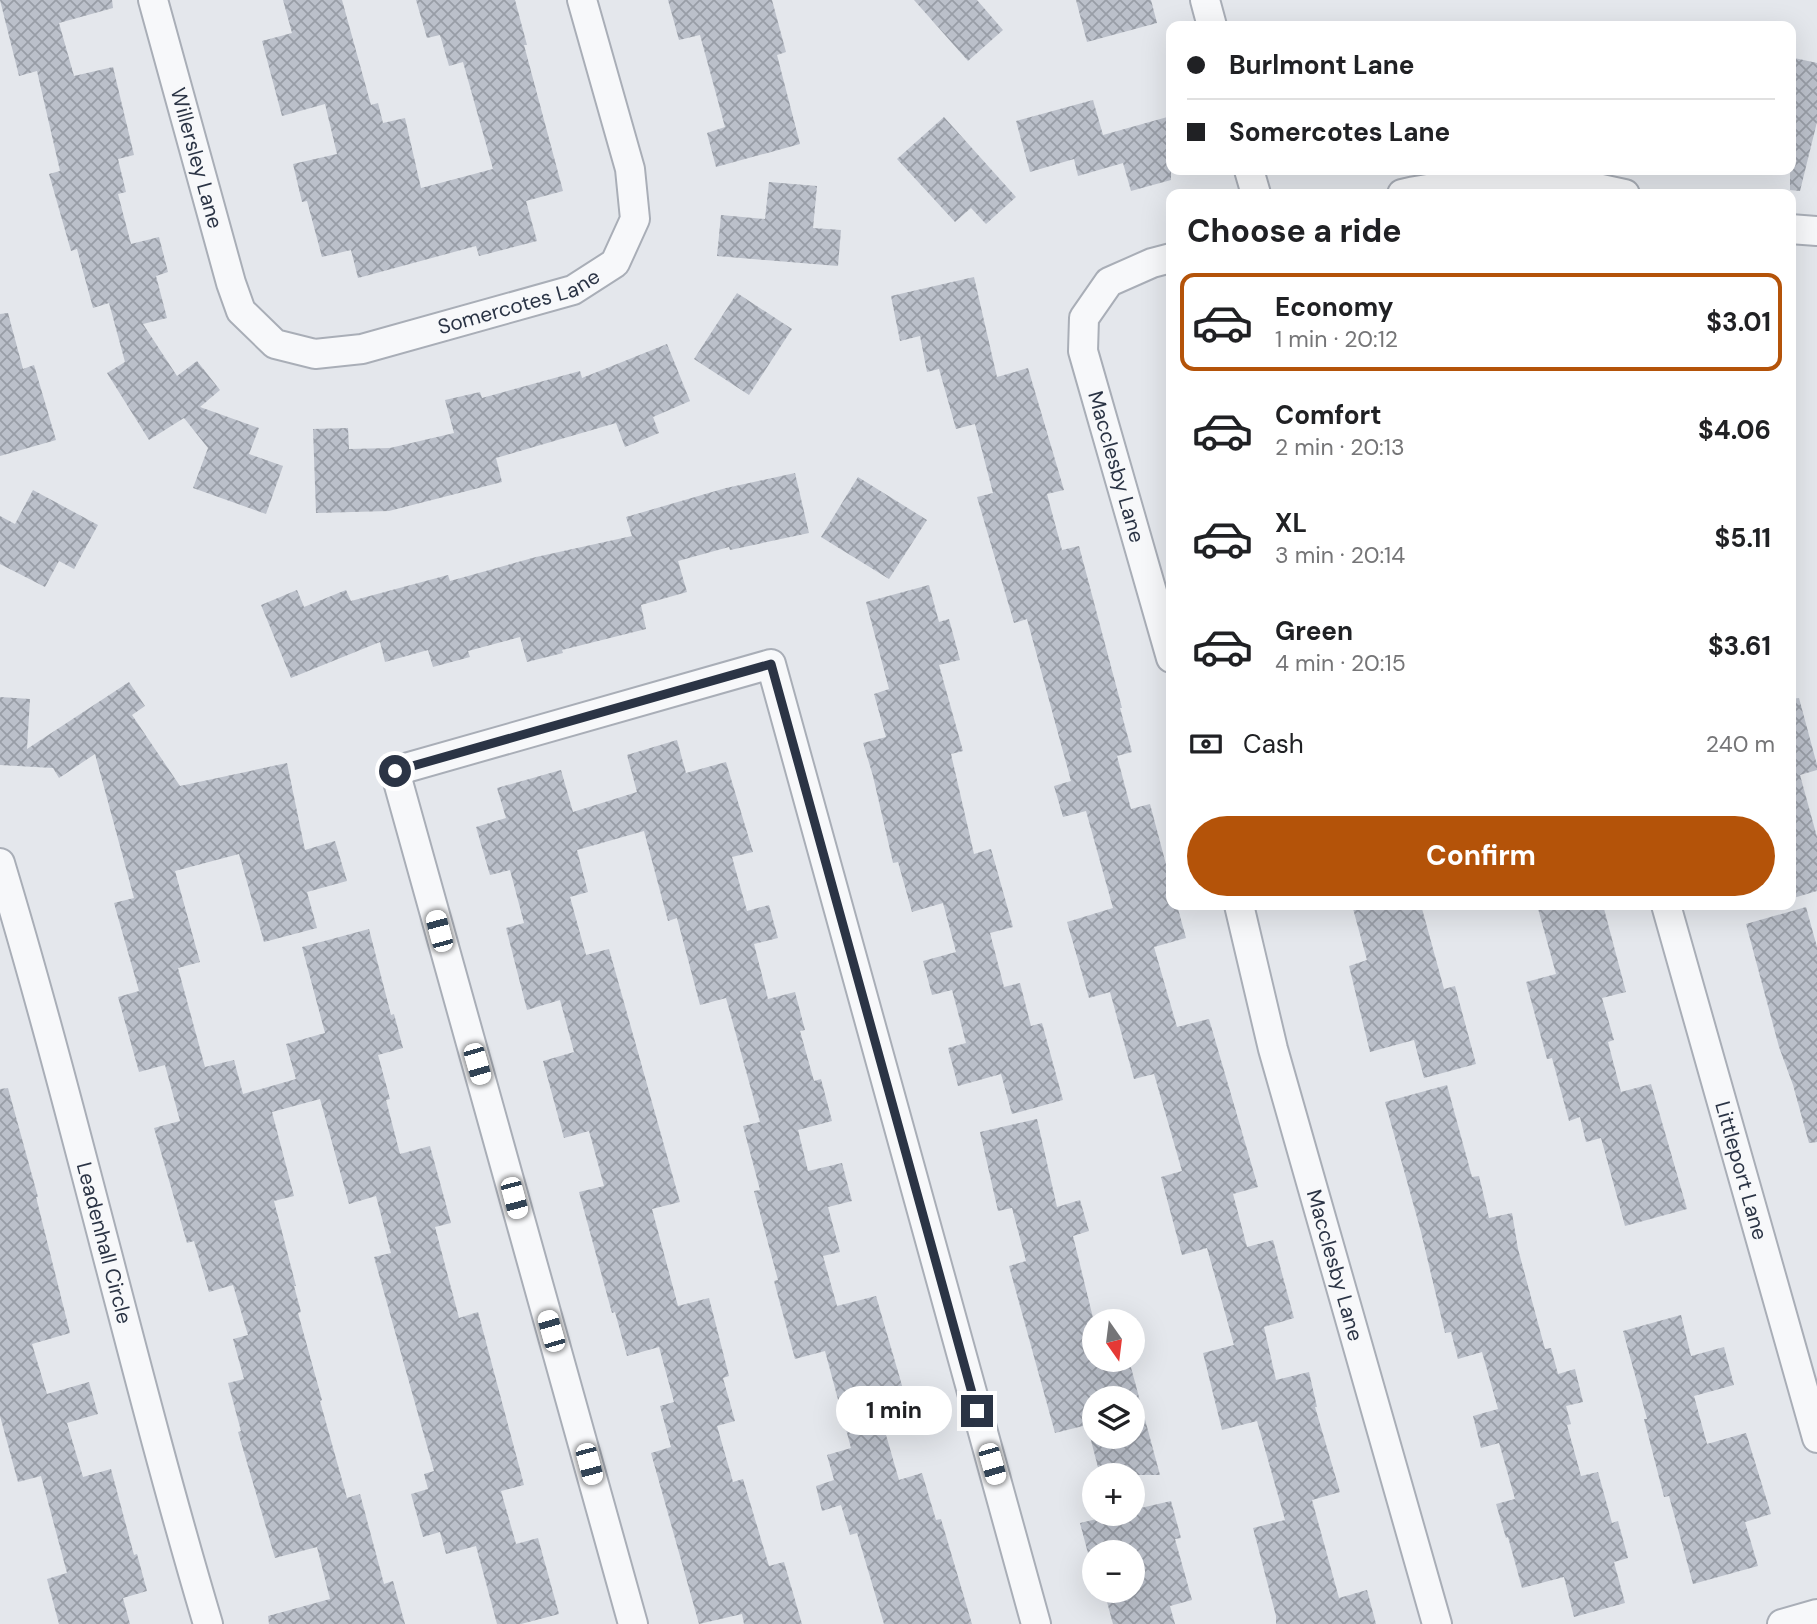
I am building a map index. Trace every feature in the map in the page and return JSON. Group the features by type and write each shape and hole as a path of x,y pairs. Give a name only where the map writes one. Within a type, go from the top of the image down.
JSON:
{"street":[{"name":"Willersley Lane","path":"153,0 231,283 241,311 246,315"},
{"name":"Somercotes Lane","path":"246,315 275,344 315,354 362,349 573,290 615,263 635,219 629,169 582,0"},
{"path":"1205,0 1211,21"},
{"path":"1431,189 1483,180 1521,179 1598,189"},
{"path":"1796,229 1817,231"},
{"name":"Macclesby Lane","path":"1166,259 1109,282 1084,318 1083,351 1166,641"},
{"path":"633,1624 395,771 771,664 1036,1624"},
{"name":"Leadenhall Circle","path":"0,863 35,979 108,1265 208,1624"},
{"name":"Macclesby Lane","path":"1240,910 1273,1049 1437,1624"},
{"name":"Littleport Lane","path":"1667,910 1817,1438"},
{"path":"1782,1624 1817,1614"}],"building":[{"path":"0,0 112,0 113,8 59,23 74,76 113,67 134,155 118,159 126,192 118,194 131,244 159,237 168,272 156,276 167,318 143,324 177,376 197,361 220,390 200,407 259,428 249,454 283,466 266,514 193,488 208,448 184,418 149,440 107,373 125,362 109,303 93,308 77,249 71,251 49,174 60,171 37,71 19,76"},
{"path":"283,0 342,0 371,105 378,103 383,123 405,118 421,188 493,169 463,62 449,66 440,35 427,38 416,0 515,0 527,45 524,45 563,191 526,201 537,241 479,256 476,246 358,278 351,250 322,257 307,201 302,202 293,164 337,154 325,104 282,116 262,41 292,33"},
{"path":"668,0 772,0 786,52 777,55 800,144 716,167 707,133 725,127 700,35 679,40"},
{"path":"914,0 977,0 1003,30 968,61"},
{"path":"1076,0 1151,0 1157,23 1087,42"},
{"path":"1796,58 1817,63 1817,122 1800,191 1790,189 1790,175 1796,175"},
{"path":"1093,100 1103,135 1166,117 1166,175 1171,175 1171,180 1131,191 1123,163 1078,176 1074,159 1030,172 1016,121"},
{"path":"944,117 1016,197 986,224 971,208 955,222 897,159"},
{"path":"769,182 817,186 813,228 841,230 838,266 717,256 721,215 765,219"},
{"path":"974,277 997,377 1028,368 1064,490 1047,494 1062,550 1079,546 1122,708 1132,752 1117,756 1131,809 1150,804 1166,864 1166,910 1178,910 1186,938 1154,947 1177,1027 1209,1019 1258,1187 1233,1194 1247,1247 1273,1240 1294,1318 1264,1327 1276,1380 1309,1372 1315,1407 1340,1492 1312,1500 1339,1598 1367,1590 1376,1624 1276,1624 1253,1528 1285,1520 1257,1421 1222,1430 1203,1353 1234,1345 1207,1248 1182,1255 1161,1177 1182,1171 1154,1074 1134,1079 1110,992 1089,998 1067,922 1113,908 1086,811 1063,817 1054,786 1071,781 1027,619 1014,623 977,497 993,493 975,424 956,429 939,369 927,372 920,336 900,341 891,296"},
{"path":"737,293 792,329 749,395 694,359"},
{"path":"8,313 23,369 34,365 56,440 0,456 0,314"},
{"path":"667,344 690,401 653,417 659,433 625,447 616,423 496,458 502,482 389,511 316,513 313,429 348,428 349,449 390,448 454,433 445,400 480,392 482,398 580,371 582,378"},
{"path":"795,473 809,533 730,550 729,547 678,561 687,592 641,605 646,629 562,650 563,653 527,662 520,637 468,651 470,657 433,667 428,650 385,662 380,642 291,678 261,605 297,590 304,607 346,590 351,601 448,575 450,581 536,557 632,536 626,517 726,488"},
{"path":"858,477 927,520 889,579 821,537"},
{"path":"33,490 98,525 74,569 59,561 45,587 0,564 0,516 15,524"},
{"path":"929,585 939,622 949,619 960,660 939,665 963,751 951,754 974,854 991,849 1013,927 990,933 1004,987 1020,983 1031,1026 1042,1023 1063,1100 1012,1114 1001,1074 958,1086 948,1048 966,1043 952,990 932,995 923,961 956,952 943,903 912,912 898,862 893,863 863,743 886,737 874,694 889,689 866,602"},
{"path":"129,682 145,706 132,715 180,786 287,763 305,850 335,841 347,881 307,892 317,928 264,942 239,854 175,871 200,962 178,968 205,1067 234,1060 243,1094 296,1079 286,1044 325,1033 302,947 369,929 391,1015 394,1014 403,1048 378,1055 390,1099 386,1100 400,1154 430,1146 451,1223 435,1227 459,1318 478,1312 524,1485 501,1491 516,1544 538,1538 559,1614 521,1624 497,1624 476,1546 446,1554 440,1532 423,1537 411,1494 428,1489 424,1474 434,1471 374,1257 391,1253 376,1196 349,1204 320,1099 272,1112 294,1196 274,1201 296,1286 301,1312 298,1313 347,1498 360,1494 384,1584 393,1581 405,1624 269,1624 268,1616 330,1599 317,1547 275,1558 238,1432 241,1431 228,1383 244,1379 233,1339 248,1335 233,1285 209,1292 194,1241 187,1243 154,1128 180,1121 165,1065 139,1072 118,997 139,991 114,903 134,898 95,754 59,778 53,768 0,765 0,697 30,699 27,749"},
{"path":"1796,698 1799,698 1817,765 1817,770 1800,775 1817,837 1817,891 1796,897"},
{"path":"677,740 686,773 726,762 753,852 732,857 747,911 769,905 778,938 754,944 768,999 795,992 805,1030 800,1031 814,1081 821,1079 832,1121 798,1130 808,1171 842,1163 852,1201 828,1207 840,1252 823,1256 837,1306 876,1296 912,1420 884,1428 899,1480 922,1473 936,1520 941,1519 972,1624 884,1624 857,1533 850,1535 841,1505 822,1511 816,1486 834,1480 827,1455 851,1448 825,1351 795,1359 774,1281 778,1280 754,1191 760,1190 743,1126 760,1122 726,998 700,1005 677,918 668,921 644,831 577,850 588,892 570,897 586,955 609,949 680,1202 652,1209 678,1306 709,1298 729,1376 723,1378 735,1421 717,1426 733,1482 743,1479 769,1566 784,1562 802,1624 744,1624 742,1614 699,1624 651,1453 671,1447 660,1406 674,1402 659,1347 627,1356 615,1312 612,1313 579,1192 604,1186 589,1131 564,1138 543,1061 574,1052 560,1000 527,1010 506,928 524,923 510,870 490,875 476,827 506,818 497,788 561,770 573,812 637,792 627,755"},
{"path":"1806,907 1817,947 1817,1142 1809,1143 1779,1047 1746,924"},
{"path":"1353,910 1422,910 1444,989 1455,986 1476,1064 1424,1078 1414,1040 1370,1052 1349,966 1367,960"},
{"path":"1538,910 1604,910 1626,992 1602,998 1614,1040 1608,1042 1621,1092 1651,1084 1687,1209 1625,1226 1601,1138 1586,1142 1580,1117 1569,1121 1552,1058 1547,1059 1526,982 1556,974"},
{"path":"1447,1085 1472,1177 1479,1176 1489,1218 1512,1213 1518,1249 1545,1349 1551,1348 1558,1374 1575,1369 1583,1402 1566,1406 1571,1424 1567,1425 1581,1476 1598,1472 1612,1523 1618,1521 1628,1558 1614,1562 1625,1603 1574,1617 1564,1577 1522,1588 1496,1504 1515,1499 1499,1443 1481,1448 1473,1416 1498,1409 1482,1352 1458,1359 1451,1332 1445,1333 1421,1232 1385,1102"},
{"path":"8,1088 38,1197 70,1333 32,1344 47,1394 89,1382 98,1414 67,1423 83,1477 111,1469 134,1555 137,1554 147,1591 123,1598 130,1624 59,1624 47,1579 67,1573 41,1476 18,1482 0,1416 0,1089"},
{"path":"1037,1119 1057,1207 1080,1200 1089,1231 1073,1236 1091,1309 1082,1309 1082,1372 1132,1372 1136,1386 1082,1386 1082,1426 1055,1433 1009,1266 1026,1261 1012,1208 998,1211 980,1132"},
{"path":"1681,1315 1691,1356 1724,1347 1734,1385 1694,1396 1707,1444 1746,1433 1771,1514 1745,1522 1758,1566 1693,1584 1669,1496 1664,1497 1644,1419 1647,1419 1623,1331"},
{"path":"1145,1419 1160,1475 1145,1475 1145,1463 1097,1463 1093,1449 1145,1449"},
{"path":"1171,1501 1181,1538 1175,1539 1192,1600 1170,1606 1175,1624 1113,1624 1107,1603 1145,1603 1145,1540 1084,1540 1080,1523 1082,1526 1145,1526 1145,1507"}],"route":[{"path":"395,771 771,664 977,1411"}]}
